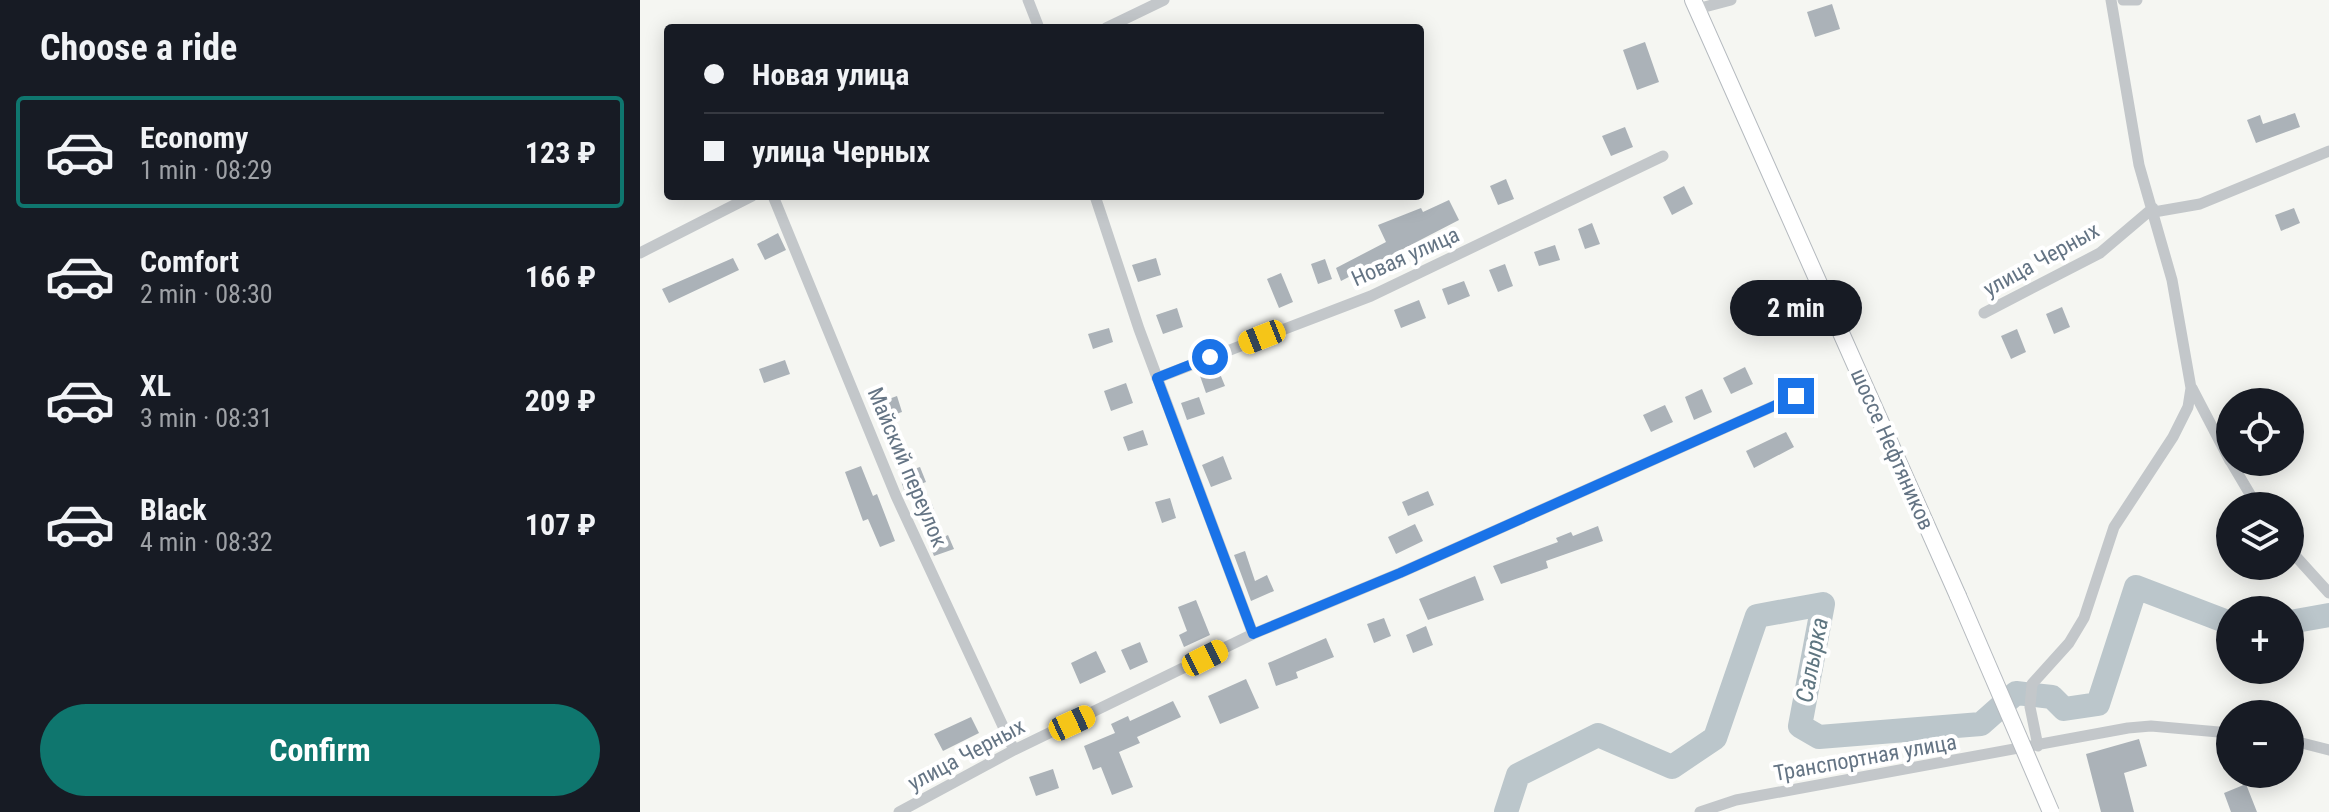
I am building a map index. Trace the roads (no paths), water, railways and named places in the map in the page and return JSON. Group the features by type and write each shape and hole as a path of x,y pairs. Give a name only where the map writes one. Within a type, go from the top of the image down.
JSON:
{"main road":[{"name":"шоссе Нефтяников","path":"1695,5 2051,812"}],"street":[{"path":"1028,0 1037,24"},
{"path":"1114,24 1164,0"},
{"path":"1695,5 1731,0"},
{"path":"2111,0 2139,165 2172,280 2191,388 2216,435"},
{"path":"2123,0 2137,0"},
{"path":"2154,210 2200,204 2329,151"},
{"name":"Новая улица","path":"1157,378 1371,296 1663,156"},
{"path":"640,253 744,200"},
{"name":"Майский переулок","path":"775,200 896,496 1014,750"},
{"path":"1096,200 1157,378 1253,634"},
{"name":"улица Черных","path":"1984,313 2100,253 2154,210"},
{"path":"2038,746 2030,707 2032,684 2069,643 2084,618 2114,527 2177,428 2191,388"},
{"name":"улица Черных","path":"899,812 1014,750 1253,634 1400,573 1796,396"},
{"path":"2304,566 2329,593"},
{"name":"Транспортная улица","path":"1700,812 1736,800 2151,726 2216,732"},
{"path":"2304,744 2329,750"}],"waterway":[{"name":"Салырка","path":"1506,812 1518,775 1598,735 1672,767 1715,738 1757,616 1823,604 1800,726 1819,737 1981,724 2016,693 2052,697 2064,709 2098,704 2136,587 2216,618"},
{"name":"Салырка","path":"2304,619 2329,615"}]}
